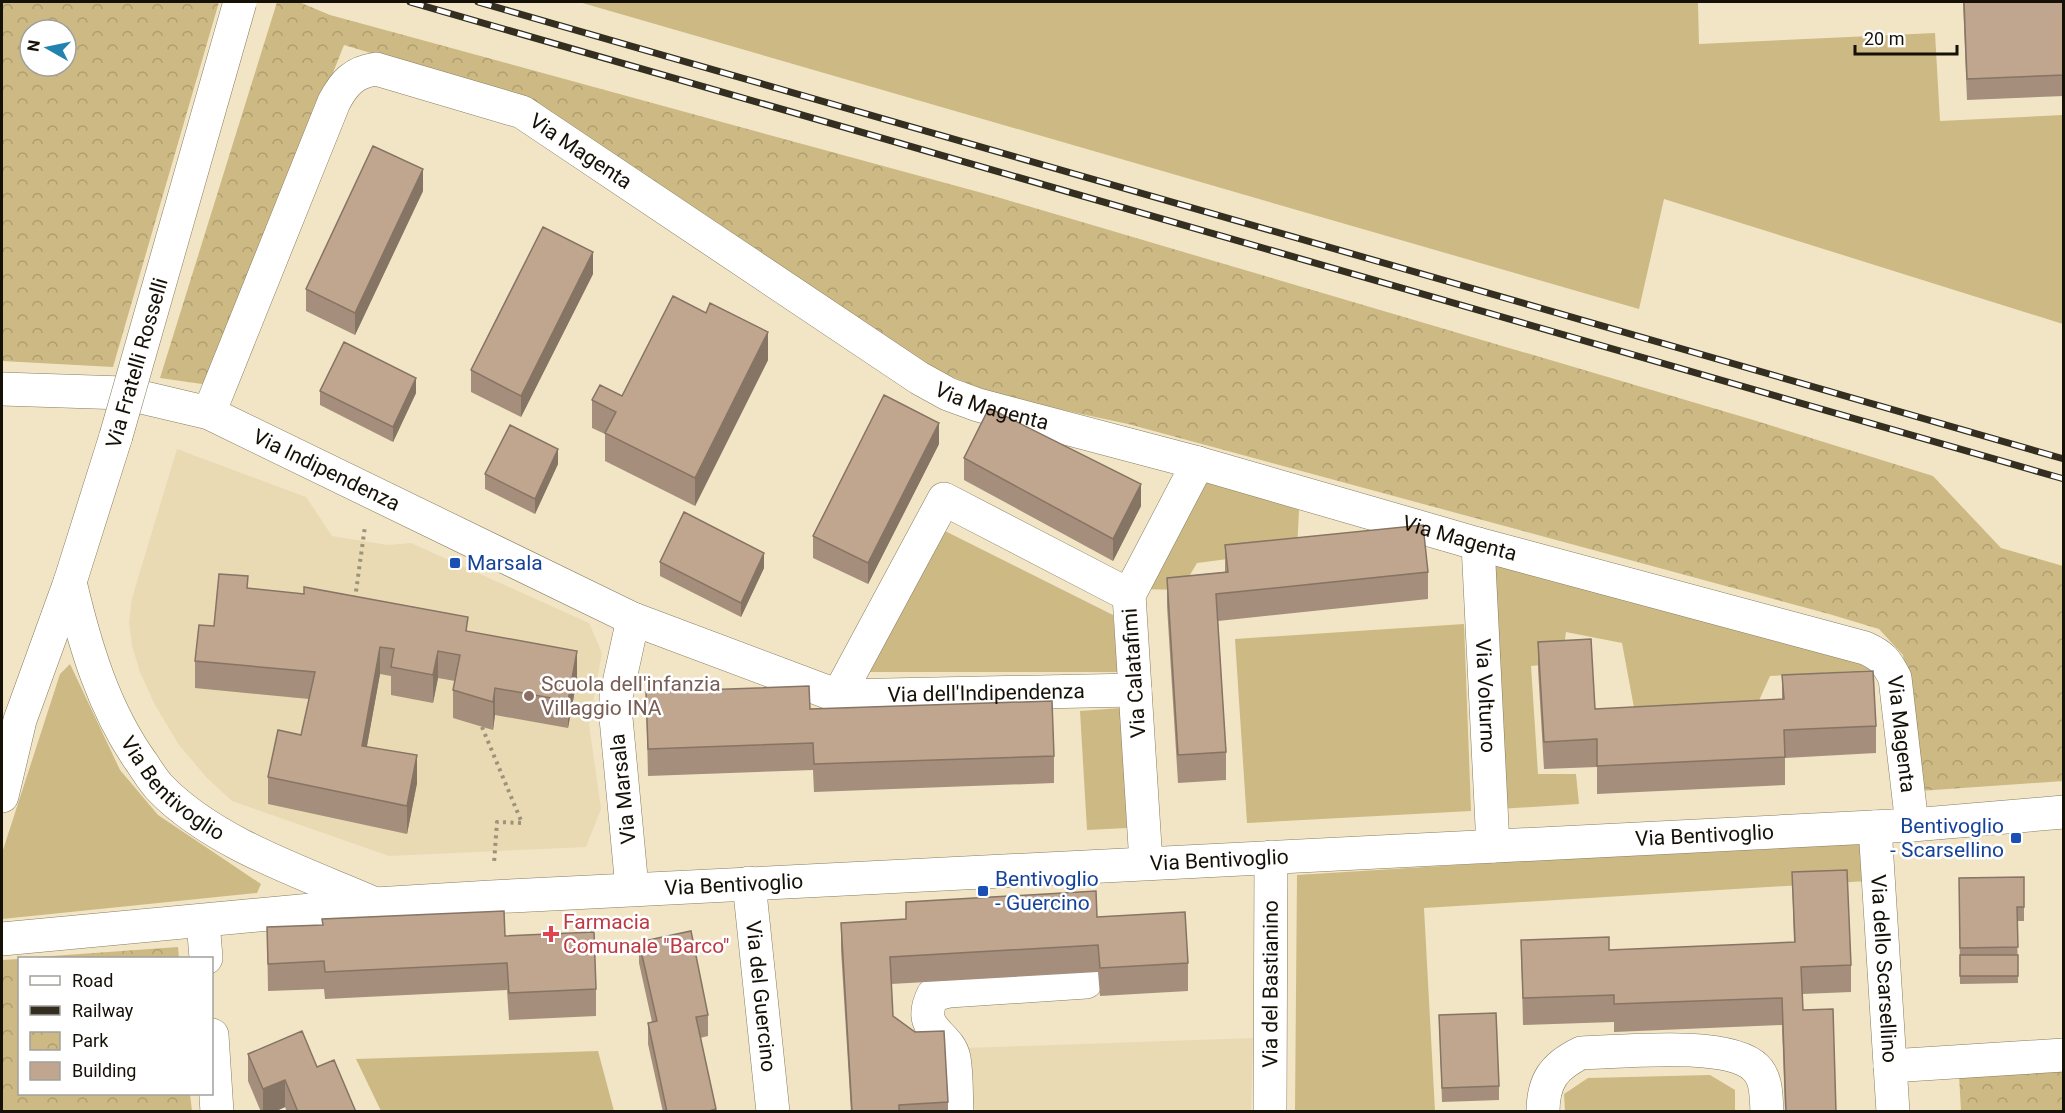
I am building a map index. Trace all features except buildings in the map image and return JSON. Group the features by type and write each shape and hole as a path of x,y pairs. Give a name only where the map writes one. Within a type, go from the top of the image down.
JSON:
{"street":[{"name":"Via Fratelli Rosselli","path":"11,733 70,582 116,436 240,2"},
{"name":"Via Magenta","path":"209,413 334,102 351,78 364,71 376,69 522,112 900,365 948,394 978,405 1198,463 1478,544 1865,648 1879,654 1895,678 1912,825"},
{"name":"Via Indipendenza","path":"2,389 124,393 209,413 633,619"},
{"name":"Via Calatafimi","path":"1146,863 1129,595 1198,463"},
{"path":"838,696 944,499 1129,595"},
{"name":"Via Volturno","path":"1478,544 1493,846"},
{"name":"Via Bentivoglio","path":"70,582 80,625 109,706 132,749 160,789 202,822 243,847 375,904"},
{"name":"Via dell'Indipendenza","path":"633,619 838,696 1135,690"},
{"name":"Via Marsala","path":"632,888 616,698 633,619"},
{"path":"2,796 11,733"},
{"name":"Via Bentivoglio","path":"2,939 375,904 632,888 1875,827 2064,812"},
{"name":"Via dello Scarsellino","path":"1875,827 1893,1112"},
{"name":"Via del Bastianino","path":"1270,857 1270,1112"},
{"name":"Via del Guercino","path":"749,883 773,1112"},
{"path":"203,921 206,957"},
{"path":"957,1112 954,1056 928,1019 928,1005 933,995 949,991 1086,982"},
{"path":"213,1050 217,1112"},
{"path":"1543,1112 1544,1089 1554,1071 1564,1061 1581,1053 1703,1050 1726,1053 1743,1059 1757,1068 1763,1079 1767,1112"},
{"path":"1890,1066 2064,1055"}],"path":[{"path":"355,600 370,491"},
{"path":"482,727 522,824 497,822 491,897"}],"shaded area":[{"path":"177,449 306,497 332,536 388,545 411,543 589,623 602,653 589,724 601,809 586,847 389,856 232,801 207,778 179,745 155,705 140,672 132,646 129,622 132,598"},
{"path":"1253,1038 1251,1111 970,1111 965,1048"}],"green space":[{"path":"2,2 219,2 113,367 2,361"},
{"path":"277,2 299,2 330,15 997,197 1750,419 1933,476 2001,548 2063,566 2063,781 1919,791 1903,655 1879,629 1128,424 1002,397 923,365 521,98 344,45 209,385 160,378"},
{"path":"579,2 1698,2 1699,44 1935,33 1940,121 2063,115 2063,324 1664,199 1639,309"},
{"path":"1202,478 1299,510 1297,550 1197,563 1181,590 1141,589"},
{"path":"943,530 1113,615 1118,672 869,672"},
{"path":"1492,560 1853,657 1872,670 1770,676 1757,705 1635,713 1622,643 1566,632 1562,663 1531,666 1538,774 1576,774 1579,804 1500,809"},
{"path":"1464,624 1471,811 1247,823 1235,639"},
{"path":"70,664 120,770 158,815 261,884 257,893 2,919 2,853 60,674"},
{"path":"1121,708 1127,828 1087,830 1080,711"},
{"path":"1864,840 1867,881 1424,908 1435,1111 1295,1112 1297,875"},
{"path":"178,947 179,957 38,957"},
{"path":"18,959 18,1095 190,1095 192,1111 2,1111 2,960"},
{"path":"598,1051 614,1111 381,1111 356,1059"},
{"path":"2063,1071 2063,1111 1961,1111 1959,1075"},
{"path":"1710,1075 1735,1090 1735,1111 1565,1111 1564,1094 1588,1078"}],"railway":[{"path":"410,2 2064,479"},
{"path":"478,2 2064,459"}],"place":[{"name":"Marsala","path":"455,563"},
{"name":"Scuola dell'infanzia Villaggio INA","path":"529,696"},
{"name":"Bentivoglio - Scarsellino","path":"2016,838"},
{"name":"Bentivoglio - Guercino","path":"983,891"},
{"name":"Farmacia Comunale \"Barco\"","path":"551,934"}]}
